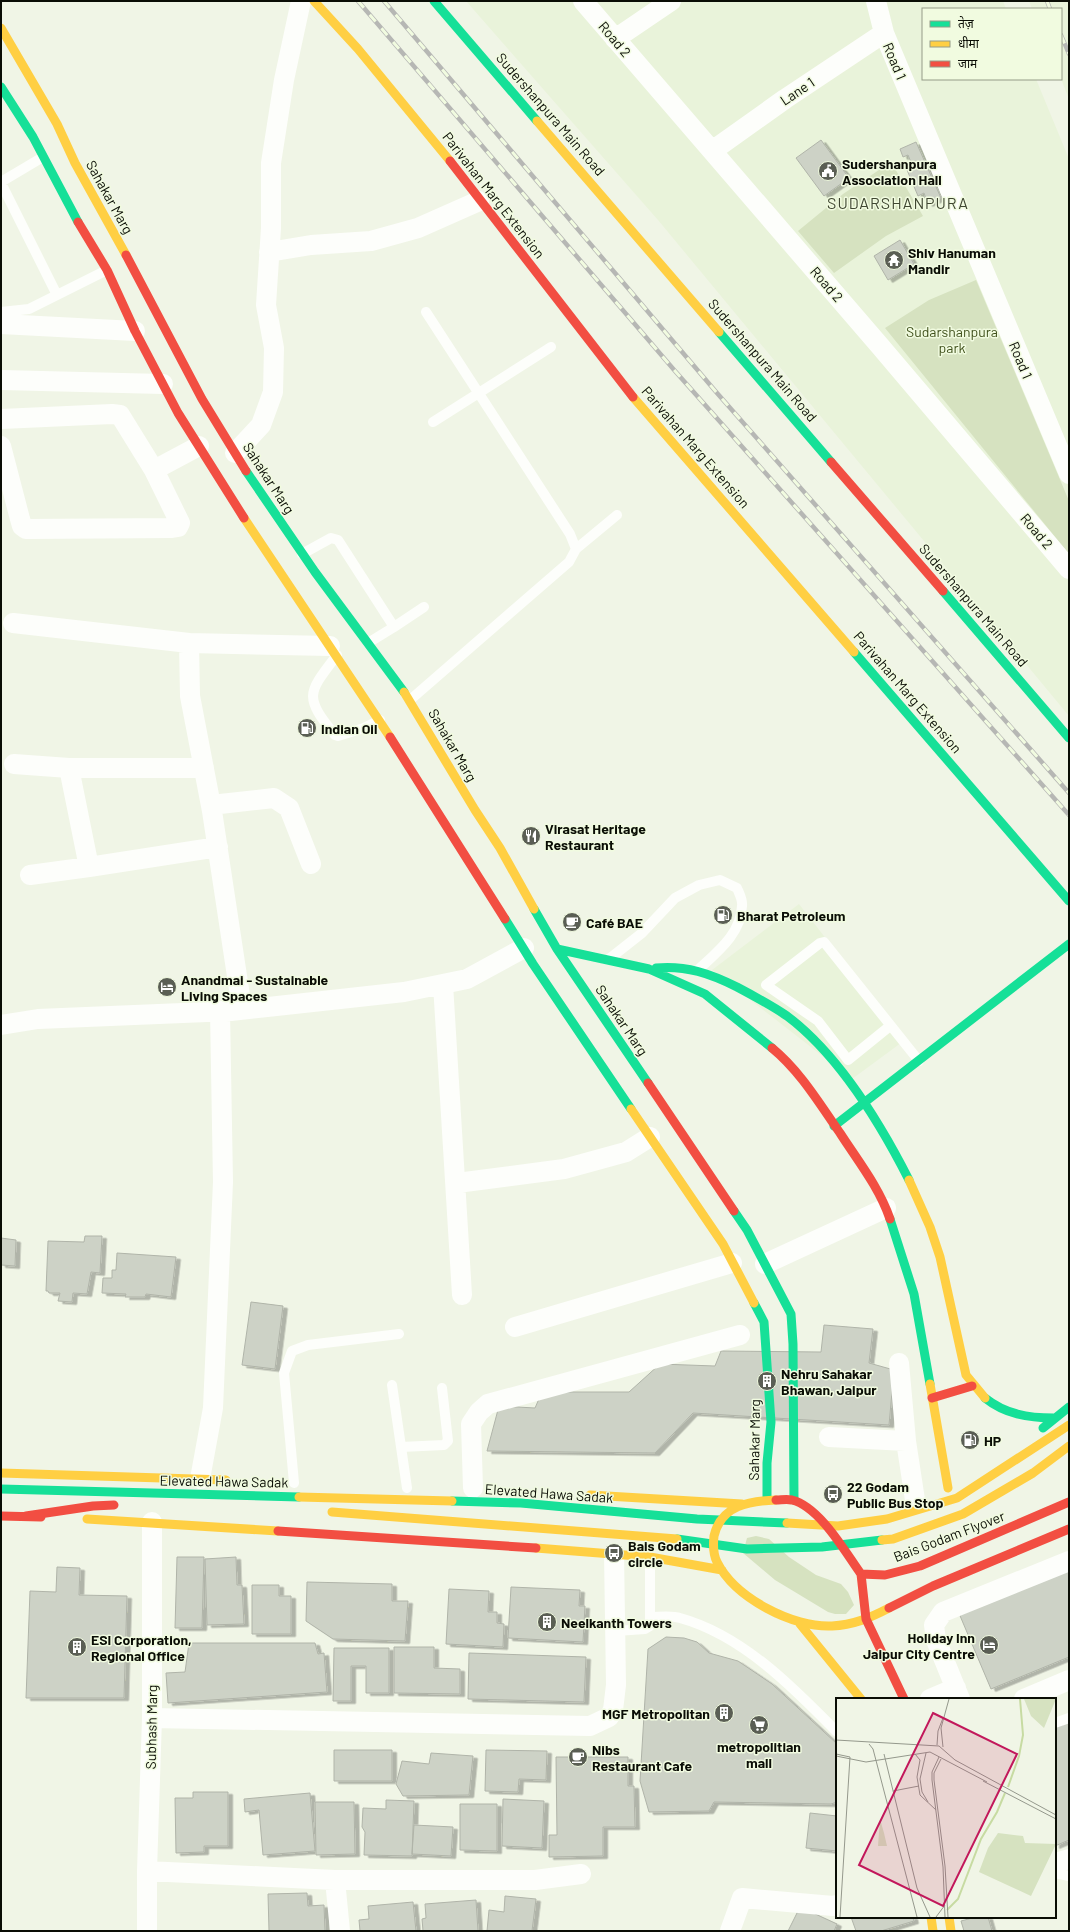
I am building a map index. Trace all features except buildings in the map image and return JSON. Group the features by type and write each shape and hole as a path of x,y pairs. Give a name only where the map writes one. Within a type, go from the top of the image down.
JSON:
{"street":[{"path":"235,453 261,424 273,392 274,348 266,305 271,163 284,80 300,1"},
{"name":"Parivahan Marg Extension","path":"314,1 358,49 434,140 479,201 644,411 743,523 1069,901"},
{"name":"Sudershanpura Main Road","path":"434,1 1066,728"},
{"name":"Road 2","path":"583,1 1069,569"},
{"path":"615,39 671,1"},
{"name":"Road 1","path":"876,1 884,33 1069,474"},
{"name":"Sahakar Marg","path":"1,28 58,124 75,163 112,228 202,399 235,453 302,554 410,700 475,810 500,848 557,949 746,1230 765,1264 791,1314 793,1344 794,1500"},
{"name":"Lane 1","path":"712,151 785,99 884,33"},
{"name":"Sahakar Marg","path":"1,87 43,157 88,241 107,270 135,331 178,413 231,499 380,720 524,948 723,1244 764,1322 771,1422 767,1464 767,1499"},
{"path":"269,252 311,245 371,241 418,228 479,201"},
{"path":"1,324 135,331"},
{"path":"1,380 163,384"},
{"path":"1,419 112,414 120,415 154,470 180,519 178,526 172,528 26,529 22,526 1,446"},
{"path":"154,470 199,446"},
{"path":"13,623 189,643 333,650"},
{"path":"189,643 190,696 211,805 242,1009"},
{"path":"14,764 69,768 204,768"},
{"path":"69,768 89,867"},
{"path":"211,805 274,798 289,808 311,864"},
{"path":"30,875 218,848"},
{"path":"834,1126 1069,944"},
{"path":"1,1025 38,1019 220,1011 404,992 467,979 524,948"},
{"path":"557,949 649,969 705,994 788,1061 874,1185 886,1208 914,1294 948,1487"},
{"path":"649,969 665,966 698,970 769,1004 793,1021 830,1057 891,1147 928,1222 940,1258 966,1375 972,1386 991,1403 1012,1414 1039,1418 1054,1418"},
{"path":"444,984 457,1183 462,1295"},
{"path":"200,1479 213,1408 223,1182 220,1011"},
{"path":"457,1183 564,1169 626,1152 650,1137"},
{"path":"765,1264 886,1208"},
{"path":"515,1327 732,1262"},
{"path":"473,1488 471,1424 479,1412 488,1404 740,1335"},
{"path":"899,1362 906,1441 915,1500"},
{"path":"932,1398 972,1386"},
{"path":"978,1473 1019,1449 1054,1418 1069,1407"},
{"name":"Elevated Hawa Sadak","path":"1,1489 522,1503 697,1519 838,1526 887,1519 957,1498 1069,1425"},
{"path":"829,1437 906,1441"},
{"path":"326,1512 670,1538 747,1549 822,1547 893,1539 963,1514 1032,1474 1069,1446"},
{"path":"1,1473 239,1481"},
{"path":"581,1494 742,1504 767,1499 794,1500 821,1514 861,1574 866,1619 904,1698"},
{"name":"Bais Godam Flyover","path":"861,1574 885,1575 920,1566 1069,1502"},
{"path":"742,1504 725,1513 717,1526 713,1550 722,1570 742,1592 768,1610 800,1624 848,1625 866,1619 913,1595 1069,1529"},
{"path":"26,1516 93,1506 124,1505"},
{"path":"1,1516 152,1522 614,1553 650,1557 722,1570"},
{"name":"Subhash Marg","path":"147,1931 147,1871 152,1718 152,1522"},
{"path":"152,1718 590,1726 609,1717 613,1710 616,1685 614,1553"},
{"path":"935,1698 958,1693 936,1640 934,1625 943,1612 1069,1561"},
{"path":"800,1624 860,1698"},
{"path":"1026,1698 1069,1680"},
{"path":"1056,1863 1069,1859"},
{"path":"147,1871 335,1880 535,1880 581,1874"},
{"path":"335,1880 340,1931"},
{"path":"730,1931 742,1898 836,1905"},
{"path":"931,1918 933,1931"},
{"path":"949,1918 951,1931"}],"lane":[{"path":"43,157 1,183 57,295"},
{"path":"1,312 29,309 107,270"},
{"path":"426,312 480,393 570,534 576,549"},
{"path":"434,422 551,347"},
{"path":"410,700 569,562 576,549 617,515"},
{"path":"302,554 331,538 338,540 394,627"},
{"path":"368,643 424,607"},
{"path":"333,650 312,690 312,700 322,717 335,735 338,736 364,728 380,720"},
{"path":"607,960 642,933 675,898 699,885 720,880 737,888 743,904 739,921 728,941 698,970"},
{"path":"890,1026 848,1060 818,1021 766,985 820,943 824,942 919,1061"},
{"path":"294,1483 284,1373 292,1351 308,1345 399,1334"},
{"path":"392,1385 407,1488"},
{"path":"401,1447 444,1445 448,1441 442,1388"},
{"path":"616,1631 645,1629 650,1626 650,1557"},
{"path":"650,1617 679,1617 735,1641 799,1694 836,1731"},
{"path":"1056,1723 1069,1718"},
{"path":"1056,1873 1069,1876"}],"shaded area":[{"path":"466,1 1003,1 1006,8 922,8 922,80 1036,80 1069,159 1069,716 658,220"},
{"path":"1029,1 1069,1 1069,99 1061,80 1062,8 1032,8"},
{"path":"799,904 905,1040 852,1079 712,970"}],"green space":[{"path":"891,162 923,216 886,236 834,273 798,231 843,194"},
{"name":"Sudarshanpura park","path":"976,280 1069,501 1069,554 885,328 929,300"},
{"path":"756,1536 769,1539 789,1557 816,1575 841,1584 848,1592 854,1605 846,1614 835,1614 828,1612 775,1580 743,1553 747,1538"}],"railway":[{"path":"358,1 675,371 1069,815"},
{"path":"384,1 717,393 1069,793"},
{"path":"1047,1 1050,8"},
{"path":"1062,37 1069,54"}],"traffic: fast":[{"path":"434,1 537,121"},
{"path":"1,87 33,137 78,222"},
{"path":"719,332 831,462"},
{"path":"246,471 315,572 404,692"},
{"path":"943,591 1069,738"},
{"path":"854,652 1069,901"},
{"path":"534,909 557,949 648,1083"},
{"path":"505,919 533,964 631,1109"},
{"path":"834,1126 1069,944"},
{"path":"557,949 649,969 705,994 772,1048"},
{"path":"656,968 667,967 688,969 708,974 769,1004 787,1016 824,1050 857,1091 898,1158 909,1180"},
{"path":"734,1211 747,1230 791,1314 793,1344 794,1500"},
{"path":"890,1219 914,1294 930,1384"},
{"path":"754,1303 764,1322 771,1422 767,1463 767,1499"},
{"path":"985,1398 1001,1408 1017,1414 1054,1418"},
{"path":"1043,1428 1069,1407"},
{"path":"1,1489 299,1497"},
{"path":"452,1501 521,1503 697,1519 787,1523"},
{"path":"677,1539 747,1549 822,1547 882,1540"}],"traffic: slow":[{"path":"314,1 358,49 450,161"},
{"path":"1,28 57,124 75,163 126,255"},
{"path":"537,121 719,332"},
{"path":"633,397 854,652"},
{"path":"244,518 390,737"},
{"path":"404,692 475,810 500,848 534,909"},
{"path":"631,1109 723,1244 754,1303"},
{"path":"909,1180 930,1227 940,1257 966,1375 985,1398"},
{"path":"930,1384 948,1488"},
{"path":"787,1523 838,1526 887,1519 957,1498 1069,1425"},
{"path":"882,1540 893,1539 963,1514 1033,1473 1069,1446"},
{"path":"1,1473 226,1480"},
{"path":"590,1495 742,1504"},
{"path":"299,1497 452,1501"},
{"path":"776,1500 756,1502 738,1507 723,1517 718,1526 714,1536 715,1556 717,1562 726,1575 737,1587 751,1599 783,1616 800,1622 817,1625 832,1626 854,1623 889,1608"},
{"path":"332,1512 677,1539"},
{"path":"87,1519 278,1531"},
{"path":"536,1548 650,1557 722,1570"},
{"path":"800,1624 860,1698"},
{"path":"931,1918 933,1931"},
{"path":"949,1918 951,1931"}],"traffic: jam":[{"path":"450,161 633,397"},
{"path":"78,222 107,270 135,331 178,413 244,518"},
{"path":"126,255 202,399 246,471"},
{"path":"831,462 943,591"},
{"path":"390,737 505,919"},
{"path":"772,1048 782,1057 809,1088 874,1185 890,1219"},
{"path":"648,1083 734,1211"},
{"path":"932,1398 972,1386"},
{"path":"776,1500 792,1500 802,1504 812,1511 831,1531 861,1574 885,1575 920,1566 1069,1502"},
{"path":"26,1516 93,1506 114,1505"},
{"path":"1,1516 41,1517"},
{"path":"889,1608 933,1586 1069,1529"},
{"path":"278,1531 536,1548"},
{"path":"861,1574 866,1619 904,1698"}],"place":[{"name":"Sudershanpura Association Hall","path":"828,171"},
{"name":"Shiv Hanuman Mandir","path":"894,260"},
{"name":"Indian Oil","path":"307,728"},
{"name":"Virasat Heritage Restaurant","path":"531,836"},
{"name":"Bharat Petroleum","path":"723,915"},
{"name":"Café BAE","path":"572,922"},
{"name":"Anandmai - Sustainable Living Spaces","path":"167,987"},
{"name":"Nehru Sahakar Bhawan, Jaipur","path":"767,1381"},
{"name":"HP","path":"970,1440"},
{"name":"22 Godam Public Bus Stop","path":"833,1494"},
{"name":"Bais Godam circle","path":"614,1553"},
{"name":"Neelkanth Towers","path":"547,1622"},
{"name":"Holiday Inn Jaipur City Centre","path":"989,1645"},
{"name":"ESI Corporation, Regional Office","path":"77,1647"},
{"name":"MGF Metropolitan","path":"724,1713"},
{"name":"metropolitian mall","path":"759,1725"},
{"name":"Nibs Restaurant Cafe","path":"578,1757"}],"district":[{"name":"SUDARSHANPURA","path":"898,202"}]}
